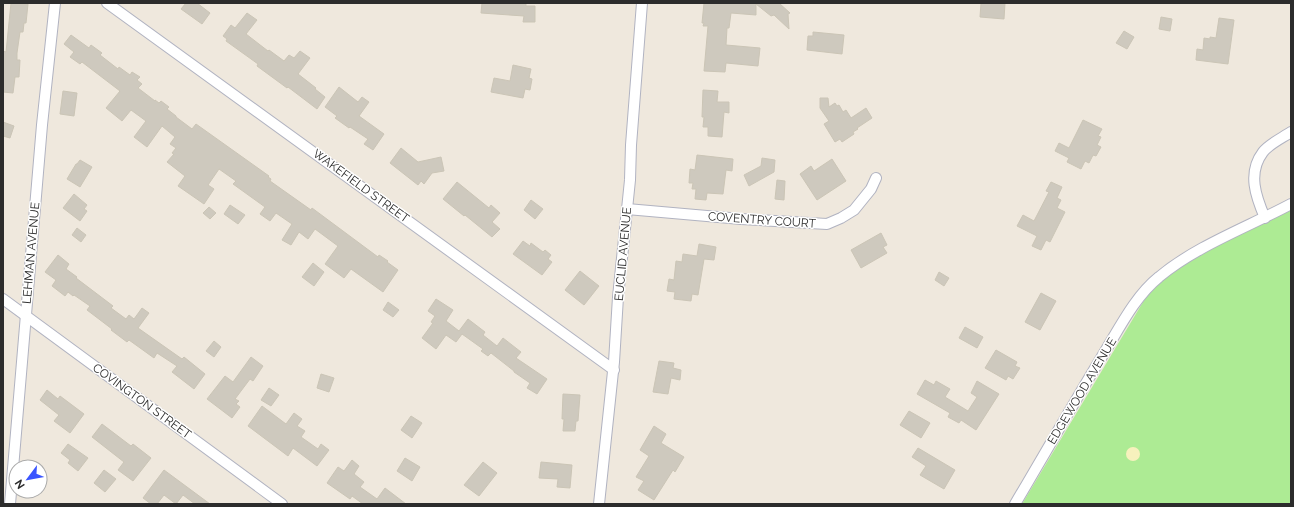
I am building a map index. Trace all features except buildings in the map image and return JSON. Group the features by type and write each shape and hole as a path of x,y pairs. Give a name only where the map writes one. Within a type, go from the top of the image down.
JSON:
{"street":[{"name":"LEHMAN AVENUE","path":"10,504 42,125 55,3"},
{"name":"WAKEFIELD STREET","path":"107,3 614,370"},
{"name":"EUCLID AVENUE","path":"599,504 614,370 618,298 627,209 642,3"},
{"path":"1265,218 1257,198 1254,184 1255,167 1263,152 1291,132"},
{"name":"COVENTRY COURT","path":"627,209 741,219 827,224 854,210 871,189 876,178"},
{"name":"EDGEWOOD AVENUE","path":"1015,504 1122,324 1144,291 1175,265 1193,254 1291,204"},
{"name":"COVINGTON STREET","path":"3,299 282,504"}],"green space":[{"path":"1291,206 1291,504 1022,504 1158,277"}],"sand":[{"path":"1133,447 1138,449 1140,454 1138,459 1133,461 1128,459 1126,454 1128,449"}]}
